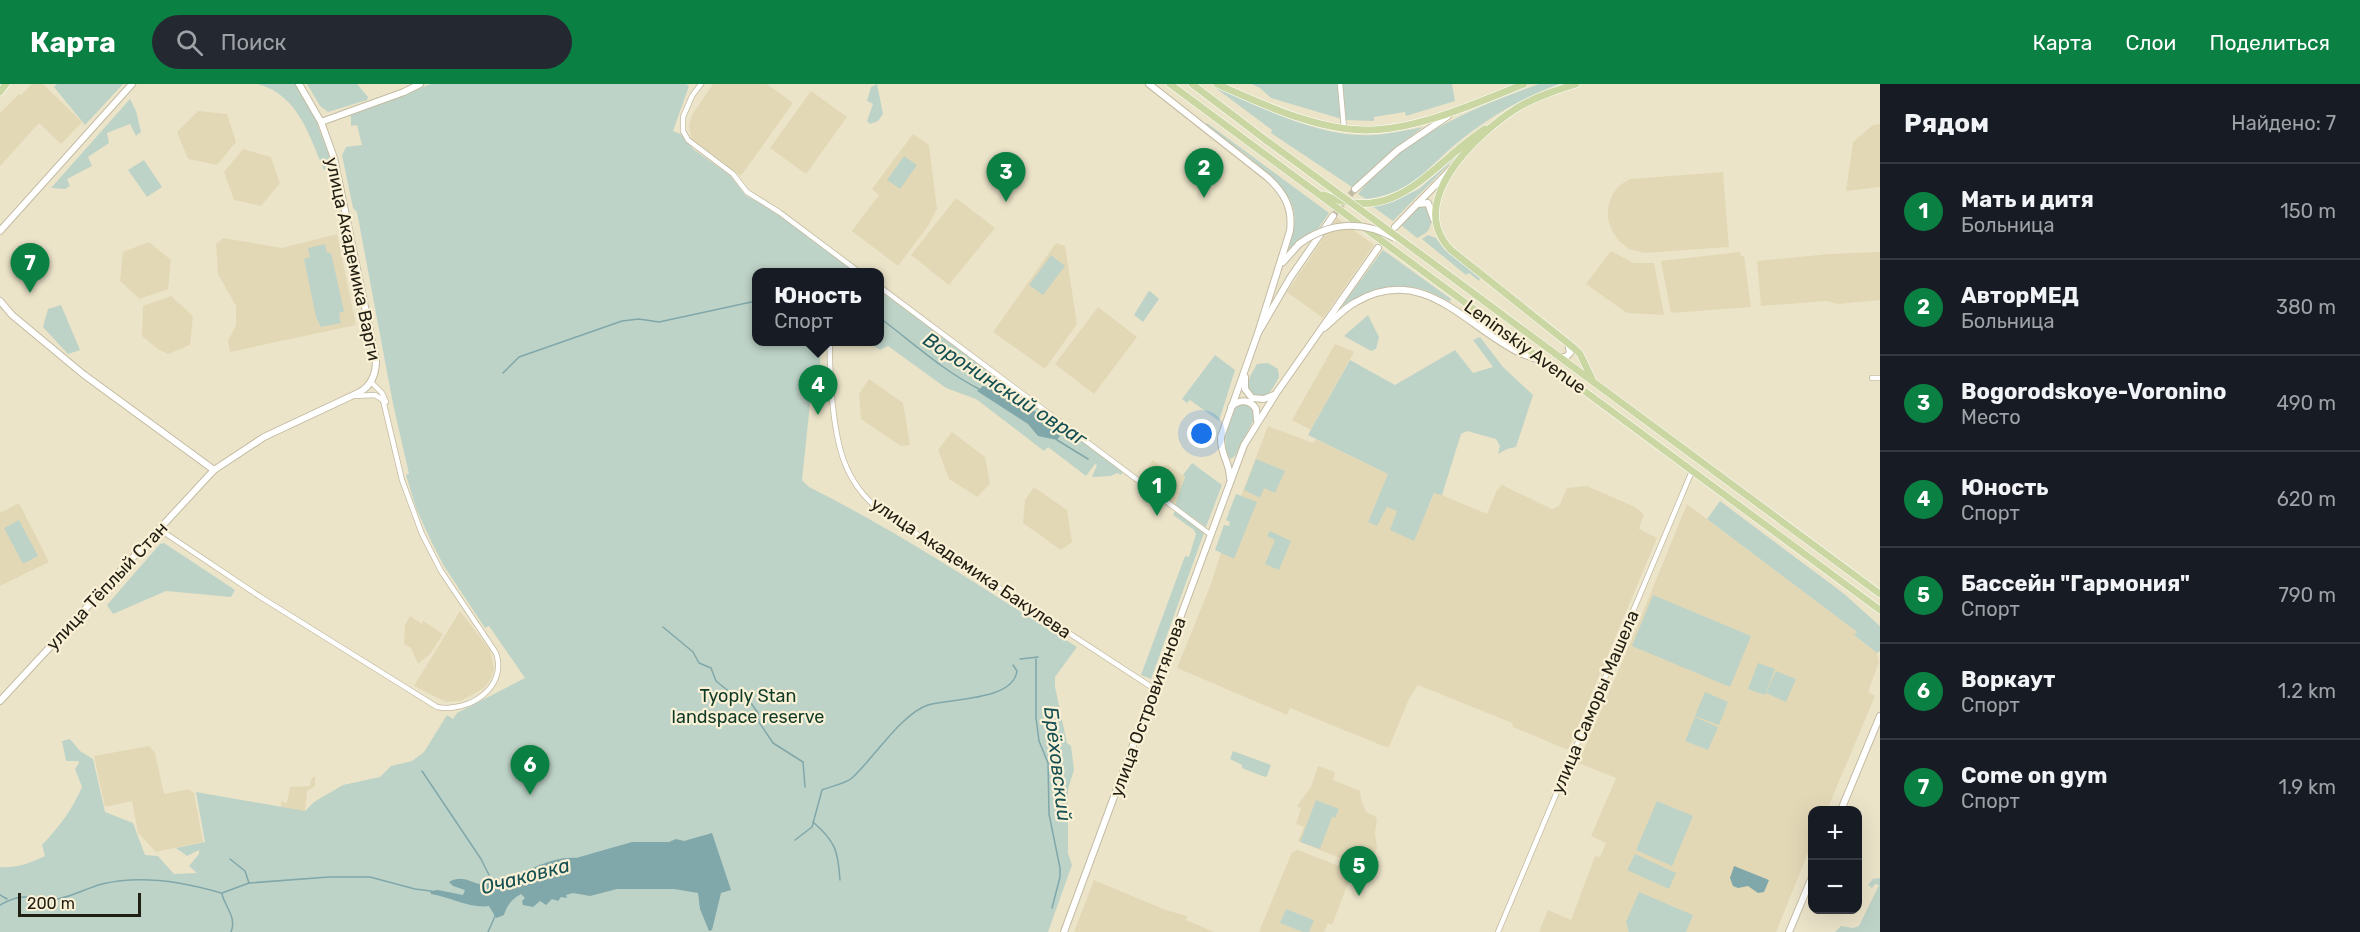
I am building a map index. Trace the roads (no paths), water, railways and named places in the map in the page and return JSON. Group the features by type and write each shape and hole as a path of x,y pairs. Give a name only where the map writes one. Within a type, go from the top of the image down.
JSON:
{"main road":[{"path":"0,92 6,84"},
{"path":"0,231 132,84"},
{"name":"улица Академика Варги","path":"214,470 264,437 365,389 371,382 376,369 376,358 334,158 321,122 299,84"},
{"path":"321,122 420,84"},
{"path":"1149,84 1267,177 1282,193 1290,209 1291,226 1277,273 1222,433 1221,449 1229,468 1230,482"},
{"name":"Leninskiy Avenue","path":"1170,84 1880,610"},
{"name":"Leninskiy Avenue","path":"1192,84 1880,594"},
{"path":"1217,84 1278,110 1344,128 1364,130 1386,128 1459,109 1524,84"},
{"path":"1313,190 1353,204 1374,203 1395,197 1422,182 1465,142 1505,116 1528,102 1576,84"},
{"path":"1355,189 1407,143 1459,109"},
{"path":"1395,227 1505,116"},
{"path":"1434,220 1438,194 1456,164"},
{"path":"1412,208 1420,203 1428,204 1438,233 1450,250 1579,352 1595,384"},
{"path":"1258,333 1304,256 1333,216"},
{"path":"1277,273 1285,259 1299,244 1321,231 1350,225 1380,231 1412,247"},
{"name":"улица Островитянова","path":"1064,932 1240,454 1255,425 1277,392 1378,248"},
{"path":"1317,334 1358,300 1395,290 1413,290 1432,297 1519,352 1546,363"},
{"path":"0,301 12,315 83,374 214,470"},
{"path":"1475,323 1504,332"},
{"path":"1557,356 1564,358 1569,354 1571,348 1568,343"},
{"path":"1246,367 1245,386 1249,396 1264,399 1277,392"},
{"path":"1231,407 1240,401 1252,404 1257,412 1255,425"},
{"path":"1221,449 1225,458 1230,461 1236,460 1240,454"},
{"name":"улица Тёплый Стан","path":"0,701 214,470"},
{"path":"1842,806 1880,716"},
{"path":"1789,932 1808,887"}],"street":[{"path":"700,84 683,117 683,132 688,140 733,174 747,192 779,212 854,268"},
{"path":"1340,84 1344,128"},
{"path":"884,291 1211,535"},
{"name":"улица Академика Бакулева","path":"830,346 836,439 847,471 863,496 880,510 1153,688"},
{"path":"1872,378 1880,378"},
{"path":"371,382 385,397 387,414"},
{"path":"159,529 437,707 448,709 461,707 489,690 496,679 499,665 494,647 441,571 418,524 402,480 383,400 378,395 352,397"},
{"name":"улица Саморы Машела","path":"1498,932 1692,471"}],"water":[{"path":"983,386 1025,406 1049,420 1063,432 1057,440 1038,436 1028,424 977,391"},
{"path":"712,833 731,890 721,893 712,930 709,931 700,909 698,893 674,889 617,889 590,896 573,893 566,895 567,898 561,897 558,901 552,899 546,905 540,901 533,907 523,905 522,901 525,898 521,894 510,903 504,915 496,918 489,906 468,904 431,894 430,891 438,890 463,895 465,890 449,882 460,879 484,884 489,883 487,876 497,878 511,876 547,862 576,858 632,842 669,842 676,839 684,841"},
{"path":"1734,866 1769,880 1764,892 1758,893 1748,886 1738,888 1733,886 1730,878"}],"waterway":[{"name":"Воронинский овраг","path":"503,373 519,357 622,321 639,319 659,322 752,302"},
{"name":"Воронинский овраг","path":"884,321 940,365 979,389"},
{"name":"Воронинский овраг","path":"1057,440 1088,459"},
{"path":"663,627 693,652 699,663 711,668 716,681 732,694 741,689 758,713 759,722 773,743 803,762 805,787"},
{"name":"Очаковка","path":"1020,659 1038,657"},
{"name":"Брёховский","path":"1036,659 1036,718 1039,741 1048,763 1049,814 1060,868 1052,908"},
{"name":"Очаковка","path":"795,840 812,827 822,790 852,778 908,717 928,705 980,697 1005,688 1013,681 1017,671 1013,665"},
{"path":"422,771 481,859 489,875"},
{"path":"813,822 831,841 837,854 840,880"},
{"path":"230,859 245,871 249,883"},
{"name":"Очаковка","path":"222,893 249,883 329,877 370,877 431,891"},
{"path":"0,905 25,897 43,900 58,899 102,884 131,880 177,883 221,893"},
{"path":"222,894 232,917 231,932"},
{"path":"0,895 7,899"},
{"path":"488,932 496,914"}],"tunnel":[{"path":"1333,216 1355,189"}],"place":[{"name":"АвторМЕД","path":"1204,198"},
{"name":"Bogorodskoye-Voronino","path":"1006,202"},
{"name":"Come on gym","path":"30,293"},
{"name":"Юность","path":"818,415"},
{"name":"Мать и дитя","path":"1157,516"},
{"name":"Воркаут","path":"530,795"},
{"name":"Бассейн \"Гармония\"","path":"1359,896"}],"park label":[{"name":"Tyoply Stan landspace reserve","path":"748,706"}]}
